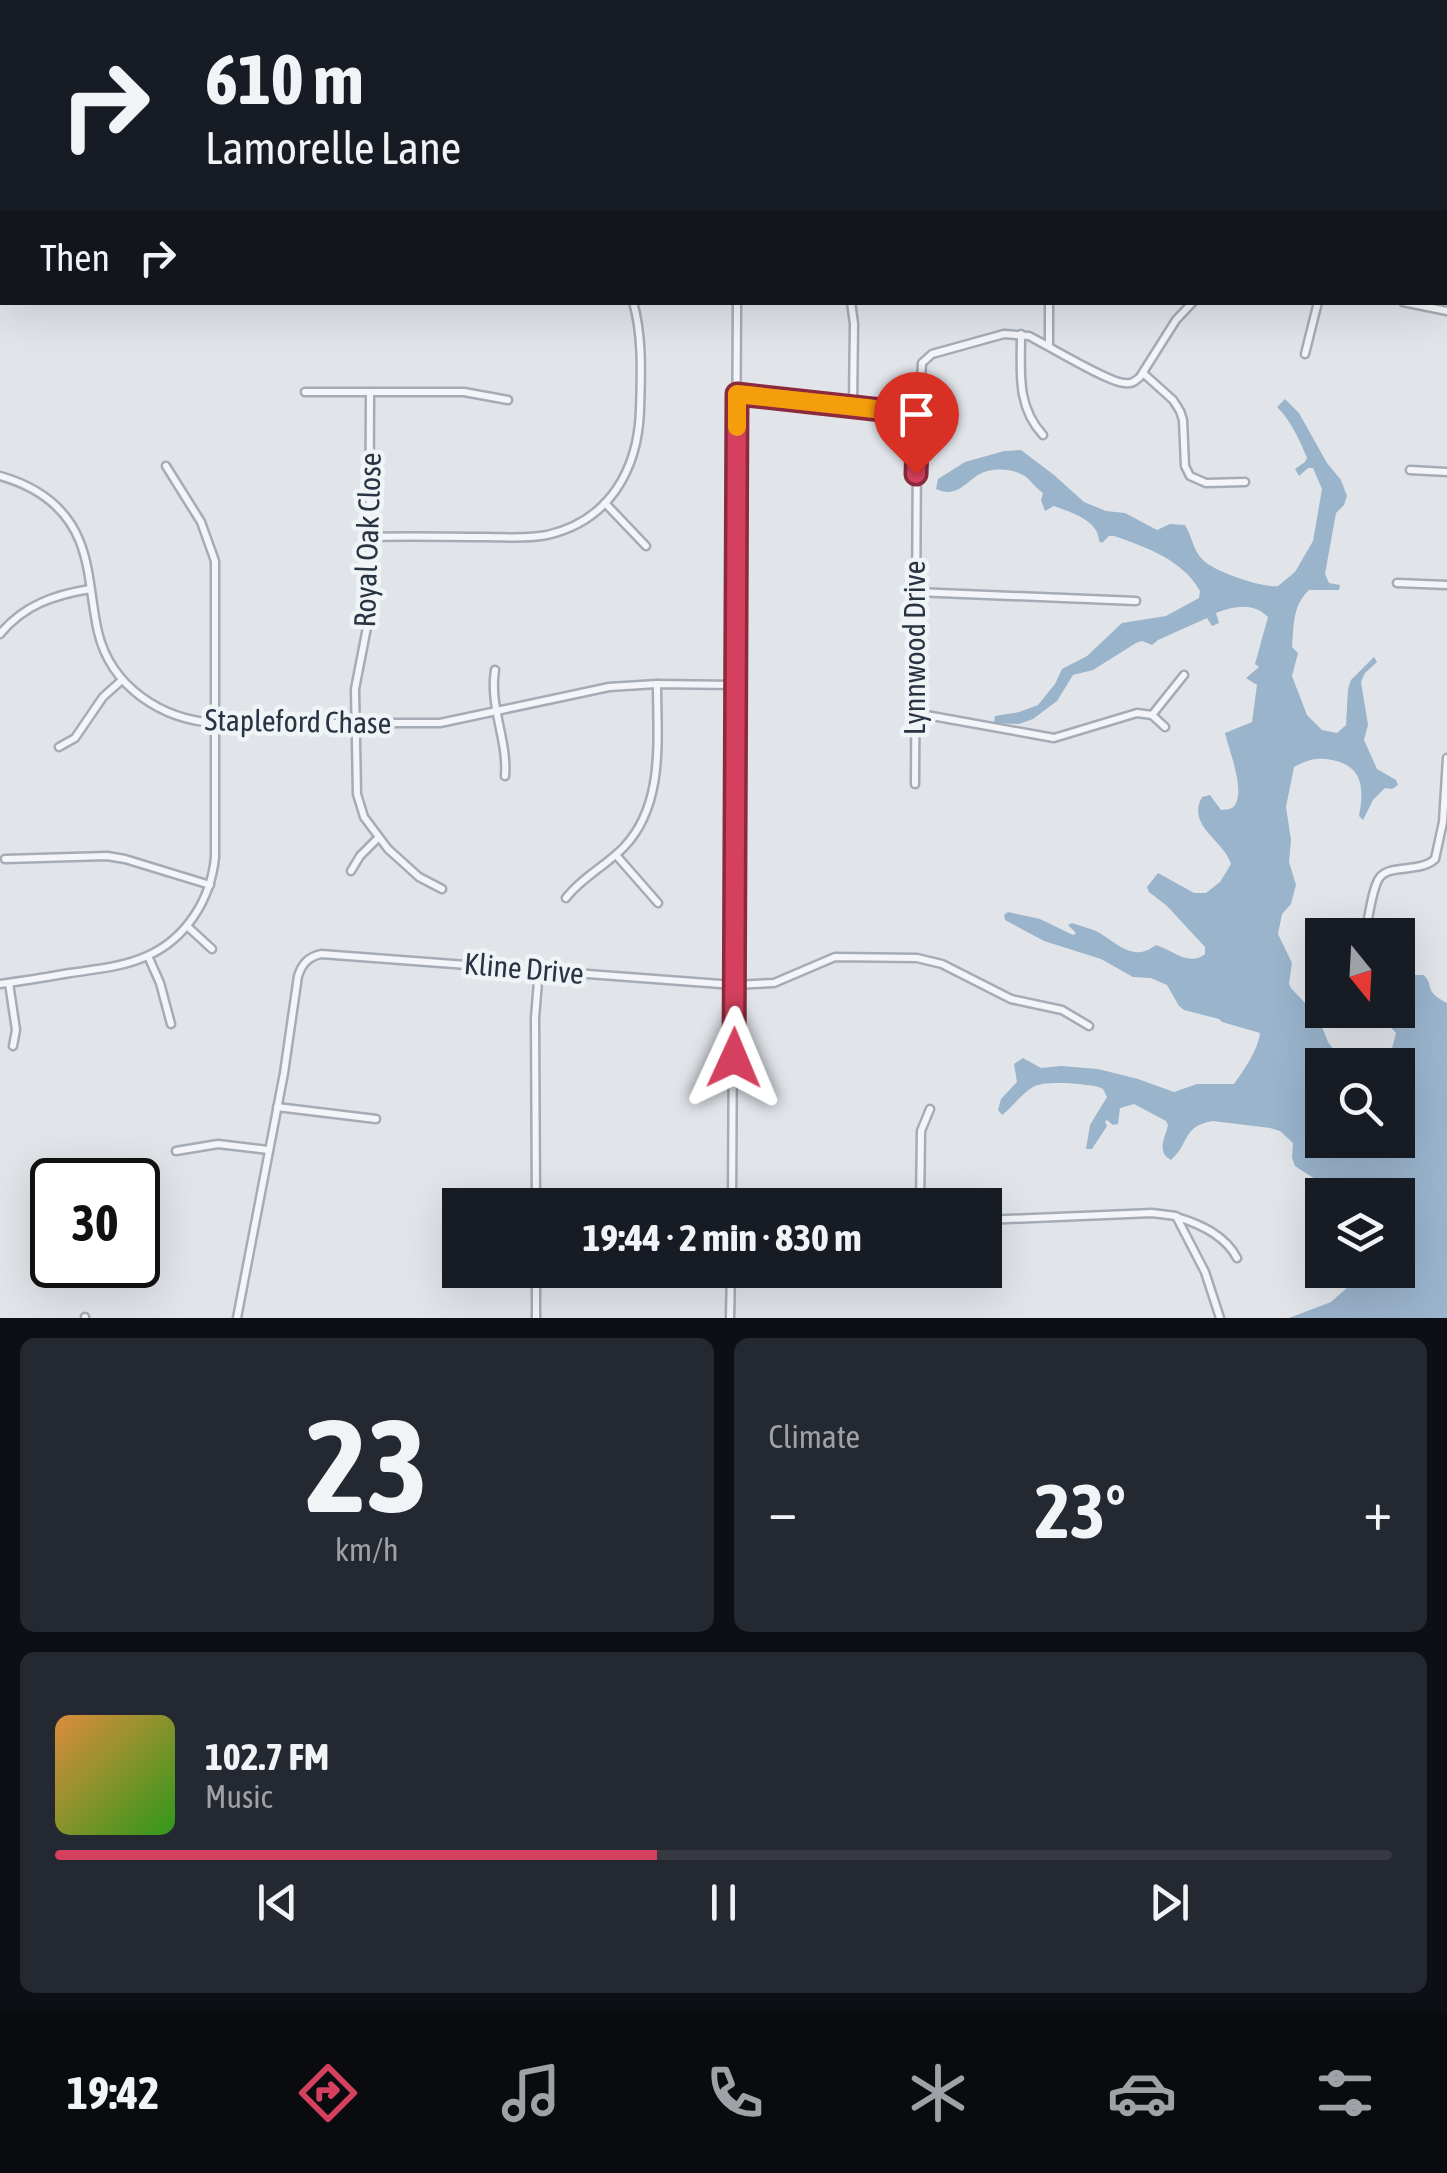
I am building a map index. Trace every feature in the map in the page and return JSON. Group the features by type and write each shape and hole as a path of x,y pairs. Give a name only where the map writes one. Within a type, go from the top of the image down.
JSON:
{"street":[{"path":"370,537 538,536 573,526 605,503 626,473 636,447 639,334 634,305"},
{"path":"732,1188 737,305"},
{"path":"851,305 853,406"},
{"path":"1048,346 1049,305"},
{"path":"1044,434 1031,420 1021,390 1021,334 1120,382 1131,383 1190,305"},
{"path":"1305,354 1317,305"},
{"path":"1418,305 1447,311"},
{"name":"Lynnwood Drive","path":"915,784 920,369 929,355 1004,334 1021,334"},
{"path":"1143,372 1180,411 1185,466 1190,476 1206,483 1245,482"},
{"path":"305,392 464,392 508,400"},
{"name":"Royal Oak Close","path":"370,392 369,617 356,675 357,794 364,817 378,838 419,878 442,889"},
{"path":"737,394 918,414"},
{"path":"0,984 124,964 148,956 166,946 187,926 210,885 215,857 215,561 208,534 166,466"},
{"path":"1410,470 1447,472"},
{"name":"Stapleford Chase","path":"0,476 41,494 61,512 80,543 100,641 122,680 160,710 187,720 440,723 609,687 735,685"},
{"path":"605,503 646,546"},
{"path":"1397,583 1447,585"},
{"path":"0,632 35,604 90,589"},
{"path":"915,592 1136,602"},
{"path":"494,670 492,693 504,745 505,776"},
{"path":"1152,715 1184,675"},
{"path":"59,746 75,738 103,698 122,680"},
{"path":"566,898 583,879 616,855 635,834 649,807 653,792 656,684"},
{"path":"914,713 1054,738 1137,713 1152,715 1164,726"},
{"path":"1369,918 1381,876 1427,866 1435,859 1443,822 1447,758"},
{"path":"352,871 378,838"},
{"path":"616,855 658,903"},
{"path":"5,859 107,856 210,885"},
{"path":"187,926 212,949"},
{"name":"Kline Drive","path":"237,1318 298,976 304,962 314,955 734,985 774,982 835,957 917,958 942,964 1011,999 1062,1010 1089,1026"},
{"path":"148,956 166,999 171,1024"},
{"path":"536,1188 539,970"},
{"path":"10,983 16,1030 12,1046"},
{"path":"277,1107 376,1119"},
{"path":"920,1188 921,1130 930,1109"},
{"path":"176,1152 218,1144 268,1150"},
{"path":"1002,1219 1176,1216 1220,1238 1236,1258"},
{"path":"1176,1216 1205,1272 1220,1318"},
{"path":"536,1288 536,1318"},
{"path":"730,1318 731,1288"}],"water":[{"path":"1285,399 1299,413 1347,496 1336,513 1325,574 1329,583 1340,585 1339,590 1309,590 1299,603 1292,647 1298,653 1292,676 1307,715 1322,730 1337,733 1346,725 1351,680 1374,657 1377,662 1361,682 1368,725 1364,740 1377,769 1398,785 1385,788 1373,800 1363,820 1359,816 1359,780 1350,768 1322,759 1294,767 1286,807 1291,840 1289,862 1296,885 1291,904 1282,914 1278,934 1292,963 1289,984 1305,1003 1305,1028 1322,1028 1333,1048 1305,1048 1305,1158 1415,1158 1415,1048 1392,1048 1396,1033 1391,1028 1415,1028 1415,975 1424,975 1432,992 1447,1003 1447,1318 1289,1318 1331,1302 1347,1288 1415,1288 1415,1178 1313,1178 1295,1166 1293,1143 1280,1131 1213,1121 1191,1131 1171,1160 1163,1149 1166,1121 1134,1104 1120,1108 1118,1124 1107,1120 1092,1149 1086,1149 1090,1125 1107,1097 1099,1087 1039,1085 1028,1090 1002,1115 998,1110 1001,1099 1017,1082 1014,1064 1023,1058 1041,1068 1098,1069 1174,1092 1197,1084 1234,1084 1250,1060 1260,1033 1184,1010 1167,985 1151,978 1133,977 1101,959 1044,941 1005,920 1004,915 1008,912 1040,919 1073,935 1076,933 1068,925 1072,923 1135,952 1156,945 1187,958 1205,954 1205,947 1147,887 1158,873 1194,893 1206,893 1220,882 1231,864 1202,825 1198,807 1202,797 1210,795 1221,810 1236,803 1237,778 1225,733 1252,722 1257,685 1246,678 1259,667 1255,664 1268,617 1250,607 1230,609 1216,613 1219,623 1212,626 1207,618 1152,645 1136,643 1093,670 1073,675 1057,701 1033,719 1019,724 994,723 995,716 1038,705 1062,669 1087,656 1122,623 1166,616 1199,598 1200,591 1184,571 1163,556 1114,536 1102,543 1083,518 1054,506 1045,511 1043,493 1021,474 989,471 949,492 936,489 938,479 965,462 1021,450 1084,502 1125,513 1157,530 1170,524 1185,525 1197,552 1209,565 1250,582 1278,586 1295,572 1313,541 1322,489 1313,468 1299,476 1295,469 1307,458 1277,407"}],"slow traffic":[{"path":"737,427 737,394 885,410"}],"route":[{"path":"734,1058 737,394 918,414 916,474"}]}
